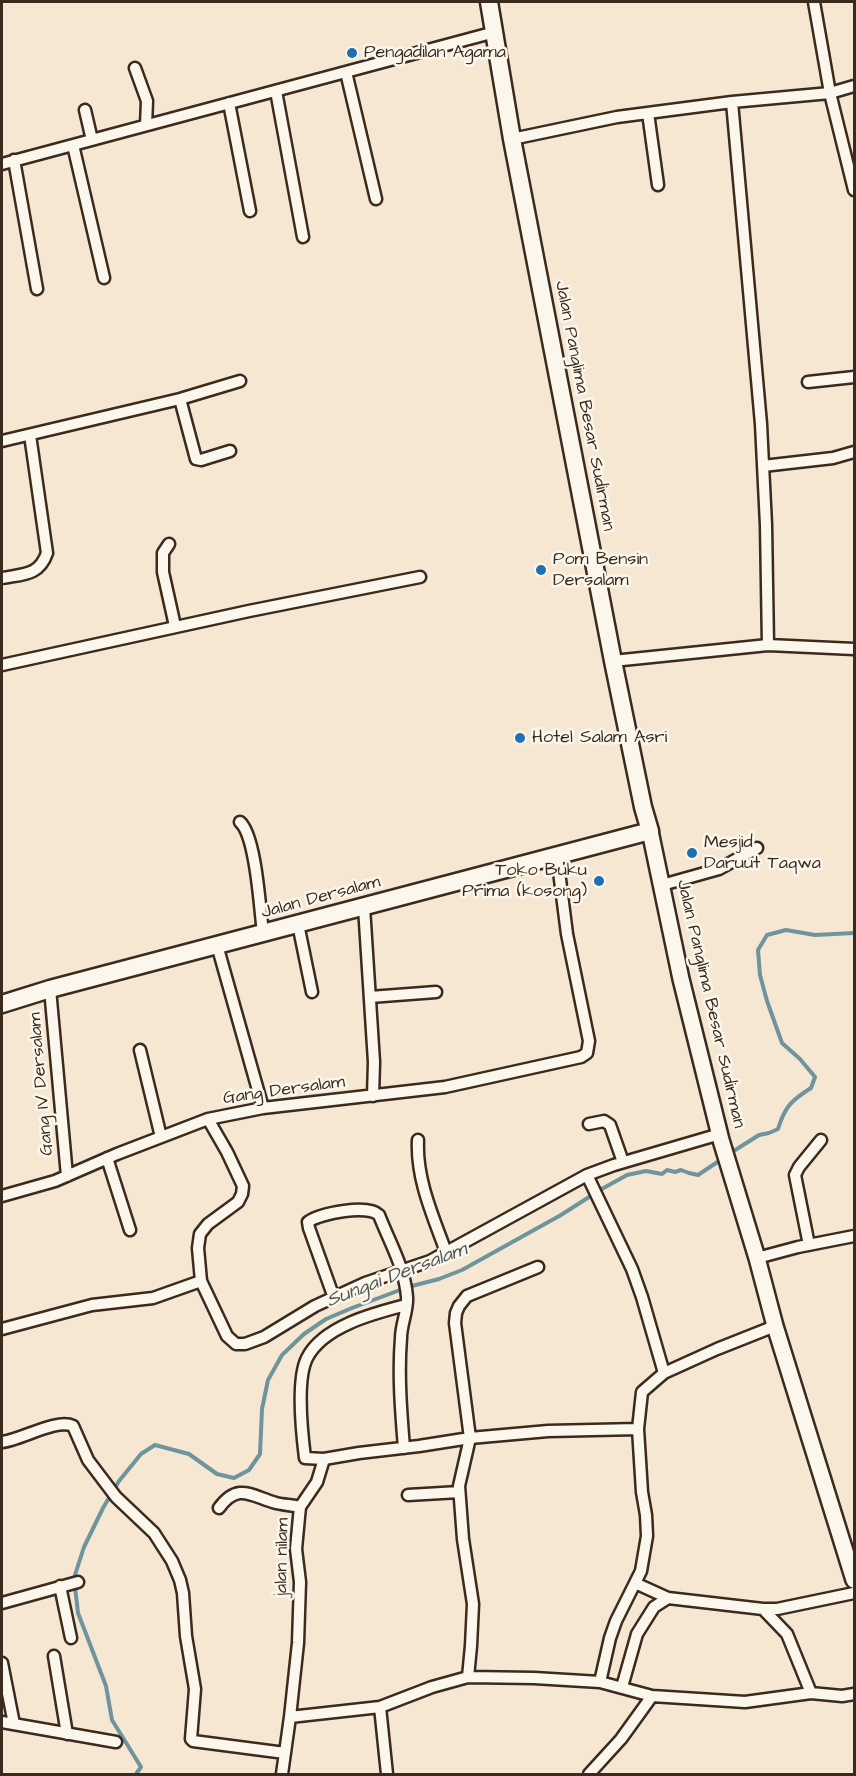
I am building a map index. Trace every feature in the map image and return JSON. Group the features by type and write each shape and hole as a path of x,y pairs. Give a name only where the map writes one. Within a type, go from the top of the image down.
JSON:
{"main road":[{"name":"Jalan Panglima Besar Sudirman","path":"489,2 512,139 613,661 681,979 720,1137 775,1326 855,1580"},
{"name":"Jalan Dersalam","path":"2,1004 50,989 650,831"}],"street":[{"path":"814,2 830,93 855,190"},
{"path":"2,164 495,32"},
{"path":"135,68 147,101 147,125"},
{"path":"346,72 376,199"},
{"path":"512,139 617,117 732,102 830,93 855,86"},
{"path":"276,91 303,237"},
{"path":"732,102 761,424 766,525 768,645"},
{"path":"229,103 250,211"},
{"path":"85,110 92,140"},
{"path":"648,113 658,185"},
{"path":"73,145 104,278"},
{"path":"14,160 37,289"},
{"path":"808,382 855,377"},
{"path":"2,441 180,399 240,381"},
{"path":"180,399 196,459 201,460 230,451"},
{"path":"2,578 35,572 43,564 48,553 30,435"},
{"path":"763,466 833,458 855,453"},
{"path":"169,544 163,553 163,572 175,627"},
{"path":"2,665 420,577"},
{"path":"613,661 768,645 855,649"},
{"path":"240,822 247,832 253,852 263,933"},
{"path":"662,885 719,868 757,848"},
{"name":"Gang Dersalam","path":"2,1196 55,1181 106,1158 208,1119 263,1107 446,1087 581,1057 587,1053 589,1041 567,934 557,856"},
{"path":"364,907 374,1062 373,1095"},
{"path":"298,924 312,992"},
{"path":"217,945 263,1107"},
{"name":"Gang IV Dersalam","path":"50,989 67,1176"},
{"path":"370,997 436,992"},
{"path":"140,1050 161,1137"},
{"path":"208,1119 243,1186 238,1202 208,1224 200,1234 198,1248 201,1281 227,1336 236,1344 245,1344 264,1337 315,1306 365,1283 430,1261 590,1182 623,1162 720,1137"},
{"path":"589,1124 604,1121 610,1125 623,1162"},
{"path":"418,1140 417,1157 421,1179 446,1252"},
{"path":"809,1245 795,1175 821,1140"},
{"path":"106,1158 130,1230"},
{"path":"590,1182 632,1269 664,1373"},
{"path":"334,1298 308,1222 312,1219 355,1210 366,1209 376,1212 402,1270 407,1302 400,1335 400,1394 404,1448"},
{"path":"757,1258 855,1236"},
{"path":"468,1677 473,1604 463,1539 459,1486 470,1438 456,1313 468,1296 538,1267"},
{"path":"2,1329 92,1305 153,1298 201,1281"},
{"path":"407,1302 345,1326 320,1341 307,1358 302,1377 301,1426 305,1458 324,1459 470,1438 548,1431 638,1429"},
{"path":"600,1682 616,1621 641,1571 647,1536 638,1429 642,1392 664,1373 775,1326"},
{"path":"2,1442 55,1425 71,1424 77,1432 88,1460 116,1497 154,1533 172,1561 183,1593 186,1636 195,1689 192,1741 285,1753"},
{"name":"jalan nilam","path":"282,1774 297,1643 300,1582 296,1549 300,1507 317,1482 324,1459"},
{"path":"219,1508 225,1500 244,1492 278,1503 300,1507"},
{"path":"408,1495 459,1492"},
{"path":"2,1603 78,1581"},
{"path":"635,1582 668,1598 763,1609 777,1609 855,1593"},
{"path":"60,1587 71,1638"},
{"path":"622,1688 637,1634 654,1606 668,1598"},
{"path":"763,1609 787,1634 811,1693"},
{"path":"54,1656 67,1734"},
{"path":"2,1663 14,1724"},
{"path":"290,1717 380,1707 432,1687 468,1677 600,1682 652,1696 745,1702 811,1693 842,1696 855,1694"},
{"path":"589,1774 621,1739 652,1696"},
{"path":"380,1707 387,1774"},
{"path":"2,1722 116,1742"}],"waterway":[{"name":"Sungai Dersalam","path":"729,1154 759,1135 778,1129 787,1109 794,1100 811,1088 815,1077 782,1043 760,975 758,950 767,935 786,930 815,935 854,933"},
{"name":"Sungai Dersalam","path":"136,1774 141,1767 112,1720 106,1686 78,1613 74,1578 84,1547 103,1508 119,1481 141,1454 155,1445 189,1454 217,1474 234,1478 249,1470 260,1454 262,1409 268,1380 282,1355 304,1334 326,1319 408,1287 462,1270 627,1175 646,1171 662,1174 667,1170 675,1172 681,1170 698,1175 722,1159"}],"place":[{"name":"Pengadilan Agama","path":"352,53"},
{"name":"Pom Bensin Dersalam","path":"541,570"},
{"name":"Hotel Salam Asri","path":"520,738"},
{"name":"Mesjid Daruut Taqwa","path":"692,853"},
{"name":"Toko Buku Prima (kosong)","path":"599,881"}]}
